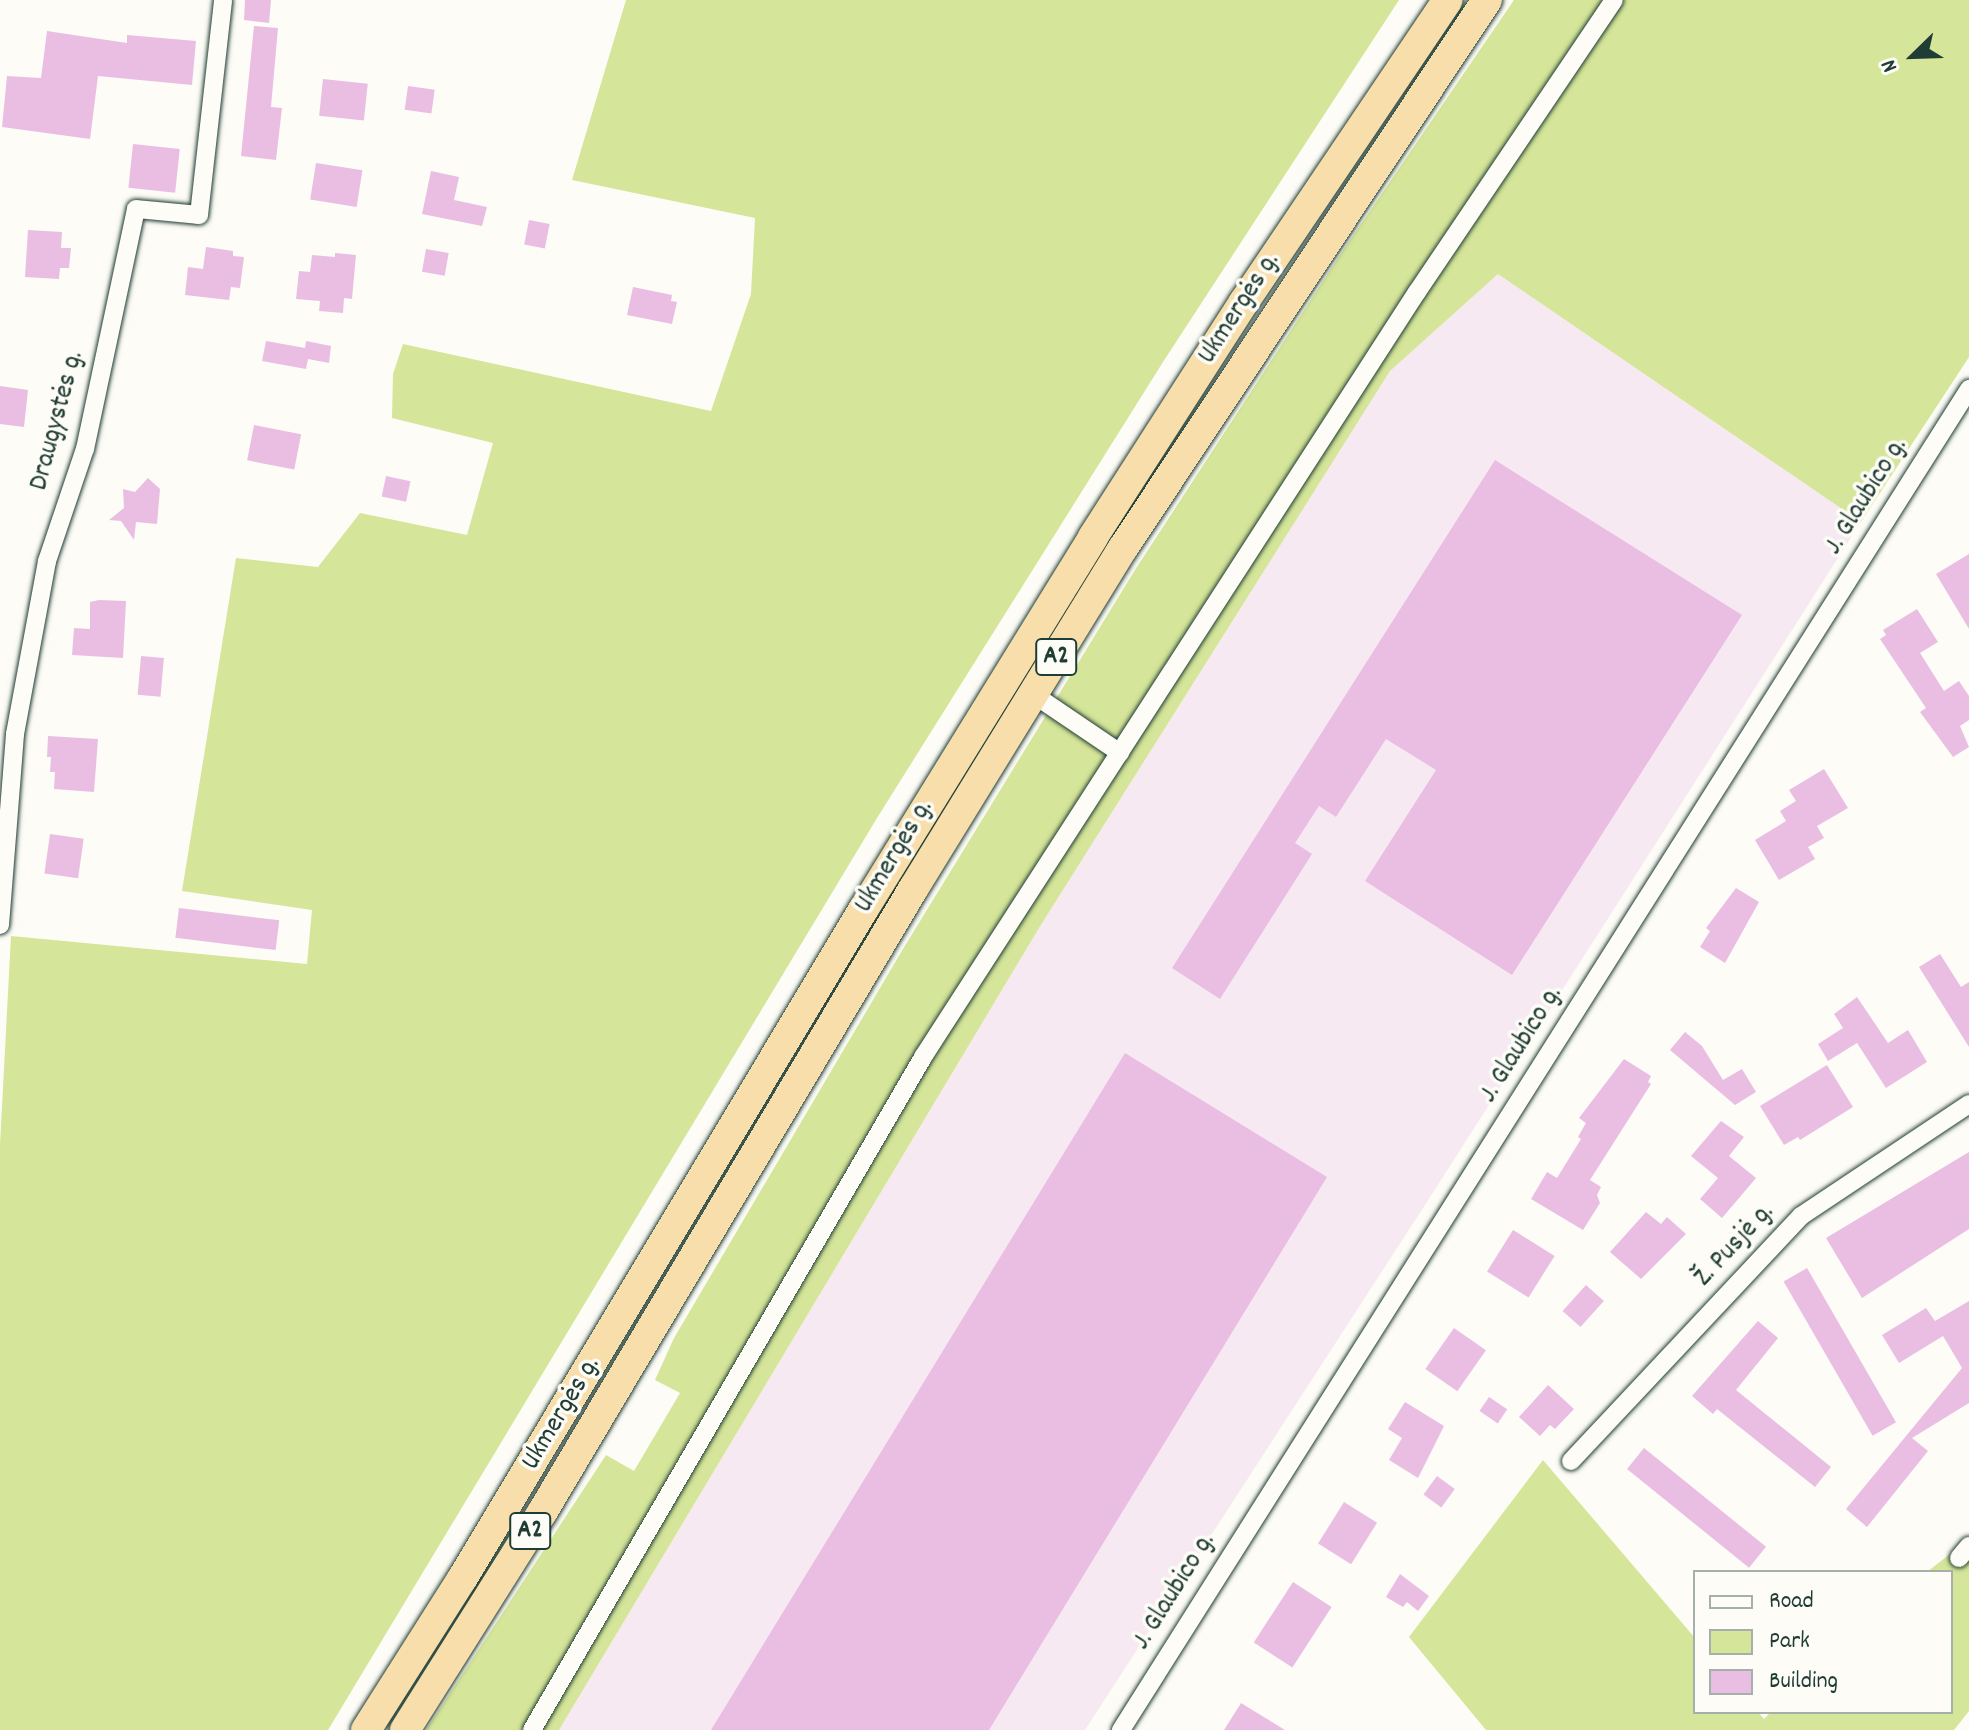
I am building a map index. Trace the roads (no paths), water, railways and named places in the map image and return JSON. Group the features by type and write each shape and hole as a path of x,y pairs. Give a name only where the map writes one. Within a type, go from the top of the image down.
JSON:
{"highway":[{"name":"Ukmergės g.","path":"366,1730 501,1516 863,910 1042,618 1253,289 1448,0"},
{"name":"Ukmergės g.","path":"405,1730 543,1511 1033,694 1264,332 1487,0"}],"street":[{"name":"Draugystės g.","path":"0,925 15,734 47,561 85,449 136,209 199,215 223,0"},
{"path":"532,1730 923,1057 1417,292 1614,0"},
{"name":"J. Glaubico g.","path":"1121,1730 1969,389"},
{"path":"1033,694 1120,753"},
{"name":"Ž. Pusjė g.","path":"1571,1461 1801,1216 1969,1104"}]}
